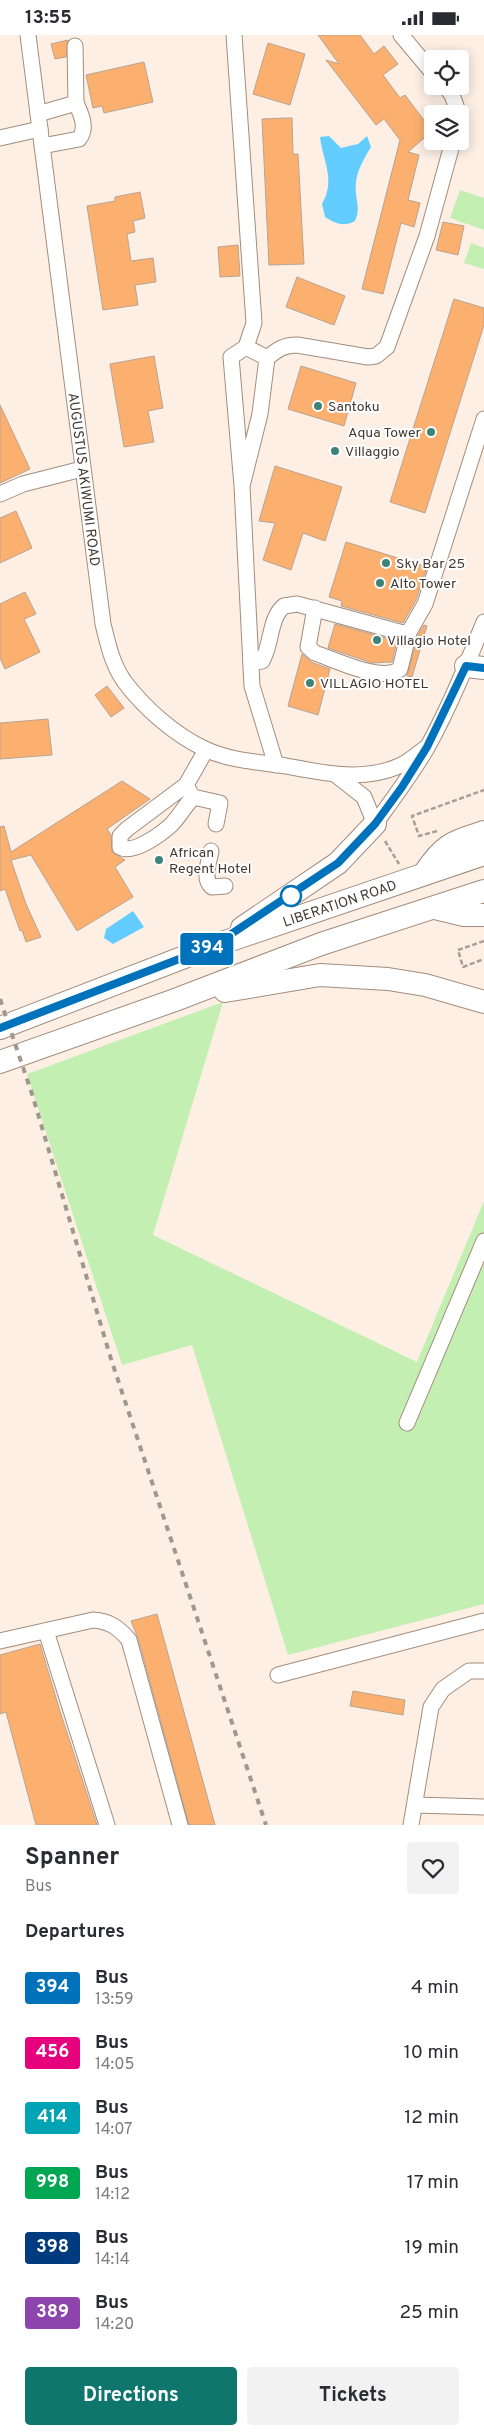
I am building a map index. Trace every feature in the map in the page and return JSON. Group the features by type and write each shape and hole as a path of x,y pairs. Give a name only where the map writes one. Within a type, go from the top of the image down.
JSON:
{"highway":[{"path":"213,946 338,863 375,824"},
{"path":"424,874 438,853 453,843 484,831"},
{"name":"LIBERATION ROAD","path":"0,1028 213,946 484,854"},
{"path":"0,1062 175,1000 321,945 484,891"},
{"path":"434,908 464,915 484,915"},
{"path":"175,1000 320,975 388,979 425,985 484,1002"}],"street":[{"name":"AUGUSTUS AKIWUMI ROAD","path":"28,35 103,624 109,651 124,680 144,703 173,730 206,750 245,761 336,775 371,774 387,771 401,765 427,747"},
{"path":"234,35 254,323 246,347 231,357 242,486 252,686 276,765"},
{"path":"401,35 424,62"},
{"path":"42,146 79,139 83,135 83,121 76,103 75,46"},
{"path":"0,138 76,103"},
{"path":"242,486 260,413 267,358 281,347 287,345 368,357 376,356 386,347 427,236 451,150"},
{"path":"246,347 267,358"},
{"path":"235,410 260,413"},
{"path":"315,608 308,647 315,653 379,674 394,674 400,669 409,632 425,604 484,419"},
{"path":"0,494 23,484 82,469"},
{"path":"251,663 262,661 268,652 277,615 284,606 297,604 402,633 409,632"},
{"path":"375,824 402,787 475,667 484,622"},
{"path":"206,750 189,791 220,803 216,824"},
{"name":"AUGUSTUS AKIWUMI ROAD","path":"336,775 364,797 375,824"},
{"path":"211,851 206,878 208,884 212,887 225,886"},
{"path":"407,1423 484,1241"},
{"path":"0,1641 92,1620 114,1625 128,1640 180,1825"},
{"path":"278,1675 484,1621"},
{"path":"46,1631 107,1825"},
{"path":"412,1825 431,1707 443,1689 469,1671 484,1671"},
{"path":"415,1805 484,1807"}],"path":[{"path":"438,831 419,836 412,815 484,790"},
{"path":"484,941 458,950 463,967 484,959"}],"green space":[{"path":"460,190 484,198 484,230 450,218"},
{"path":"471,243 484,248 484,269 464,263"},
{"path":"223,1002 153,1235 417,1362 484,1201 484,1604 288,1655 192,1345 122,1365 27,1074"}],"water":[{"path":"329,136 341,148 358,144 367,136 371,147 357,174 357,217 355,221 347,224 336,223 325,217 322,204 328,187 328,179 320,137"},
{"path":"133,911 144,927 113,944 104,938 106,929"}],"building":[{"path":"318,35 360,35 374,54 384,46 398,64 383,75 400,98 405,95 424,120 424,138 408,152 419,155 408,200 420,203 414,227 401,223 383,294 362,289 400,140 384,119 376,125 326,60 339,64"},
{"path":"68,40 66,57 55,59 51,44"},
{"path":"268,43 305,54 290,105 253,94"},
{"path":"144,62 153,102 104,113 102,106 93,108 86,75"},
{"path":"292,118 293,154 298,154 304,264 269,265 262,119"},
{"path":"140,192 145,218 133,221 135,232 127,234 131,261 153,258 156,282 135,285 138,305 103,310 87,206 115,201 115,197"},
{"path":"443,222 464,226 458,255 436,250"},
{"path":"238,245 240,276 220,277 218,247"},
{"path":"297,277 345,296 334,325 286,307"},
{"name":"Aqua Tower","path":"454,299 484,308 484,325 425,513 390,502"},
{"path":"154,356 163,408 148,411 154,442 124,447 110,364"},
{"path":"301,366 356,383 344,426 288,409"},
{"path":"0,405 30,469 0,483"},
{"path":"275,466 342,487 325,541 303,533 291,570 263,560 275,523 259,521"},
{"path":"16,511 32,548 0,563 0,518"},
{"name":"Alto Tower","path":"346,542 427,567 416,600 403,623 341,606 342,601 329,597"},
{"path":"25,592 36,614 24,619 40,652 5,669 0,658 0,604"},
{"path":"335,624 397,641 392,662 372,663 328,648"},
{"path":"424,625 427,626 412,677 407,676 418,635"},
{"name":"VILLAGIO HOTEL","path":"302,654 311,662 330,669 318,715 288,706"},
{"path":"107,686 124,708 111,717 95,695"},
{"path":"48,719 52,755 0,759 0,723"},
{"path":"122,781 150,799 107,829 111,835 112,852 125,860 115,867 133,897 77,931 31,855 11,860 26,904 41,937 26,942 22,930 20,931 5,889 0,891 0,827 4,826 11,852"},
{"path":"157,1614 215,1825 189,1825 138,1638 131,1621"},
{"path":"40,1644 97,1825 36,1825 6,1712 0,1714 0,1655"},
{"path":"353,1691 405,1700 403,1715 350,1706"}],"railway":[{"path":"0,999 32,1094 111,1359 266,1825"}],"bus line":[{"name":"394","path":"0,1028 213,946 280,904 338,863 375,824 402,787 427,747 466,666 484,668"}],"place":[{"name":"Santoku","path":"318,406"},
{"name":"Aqua Tower","path":"431,432"},
{"name":"Villaggio","path":"335,451"},
{"name":"Sky Bar 25","path":"386,563"},
{"name":"Alto Tower","path":"380,583"},
{"name":"Villagio Hotel","path":"377,640"},
{"name":"VILLAGIO HOTEL","path":"310,683"},
{"name":"African Regent Hotel","path":"159,860"}]}
